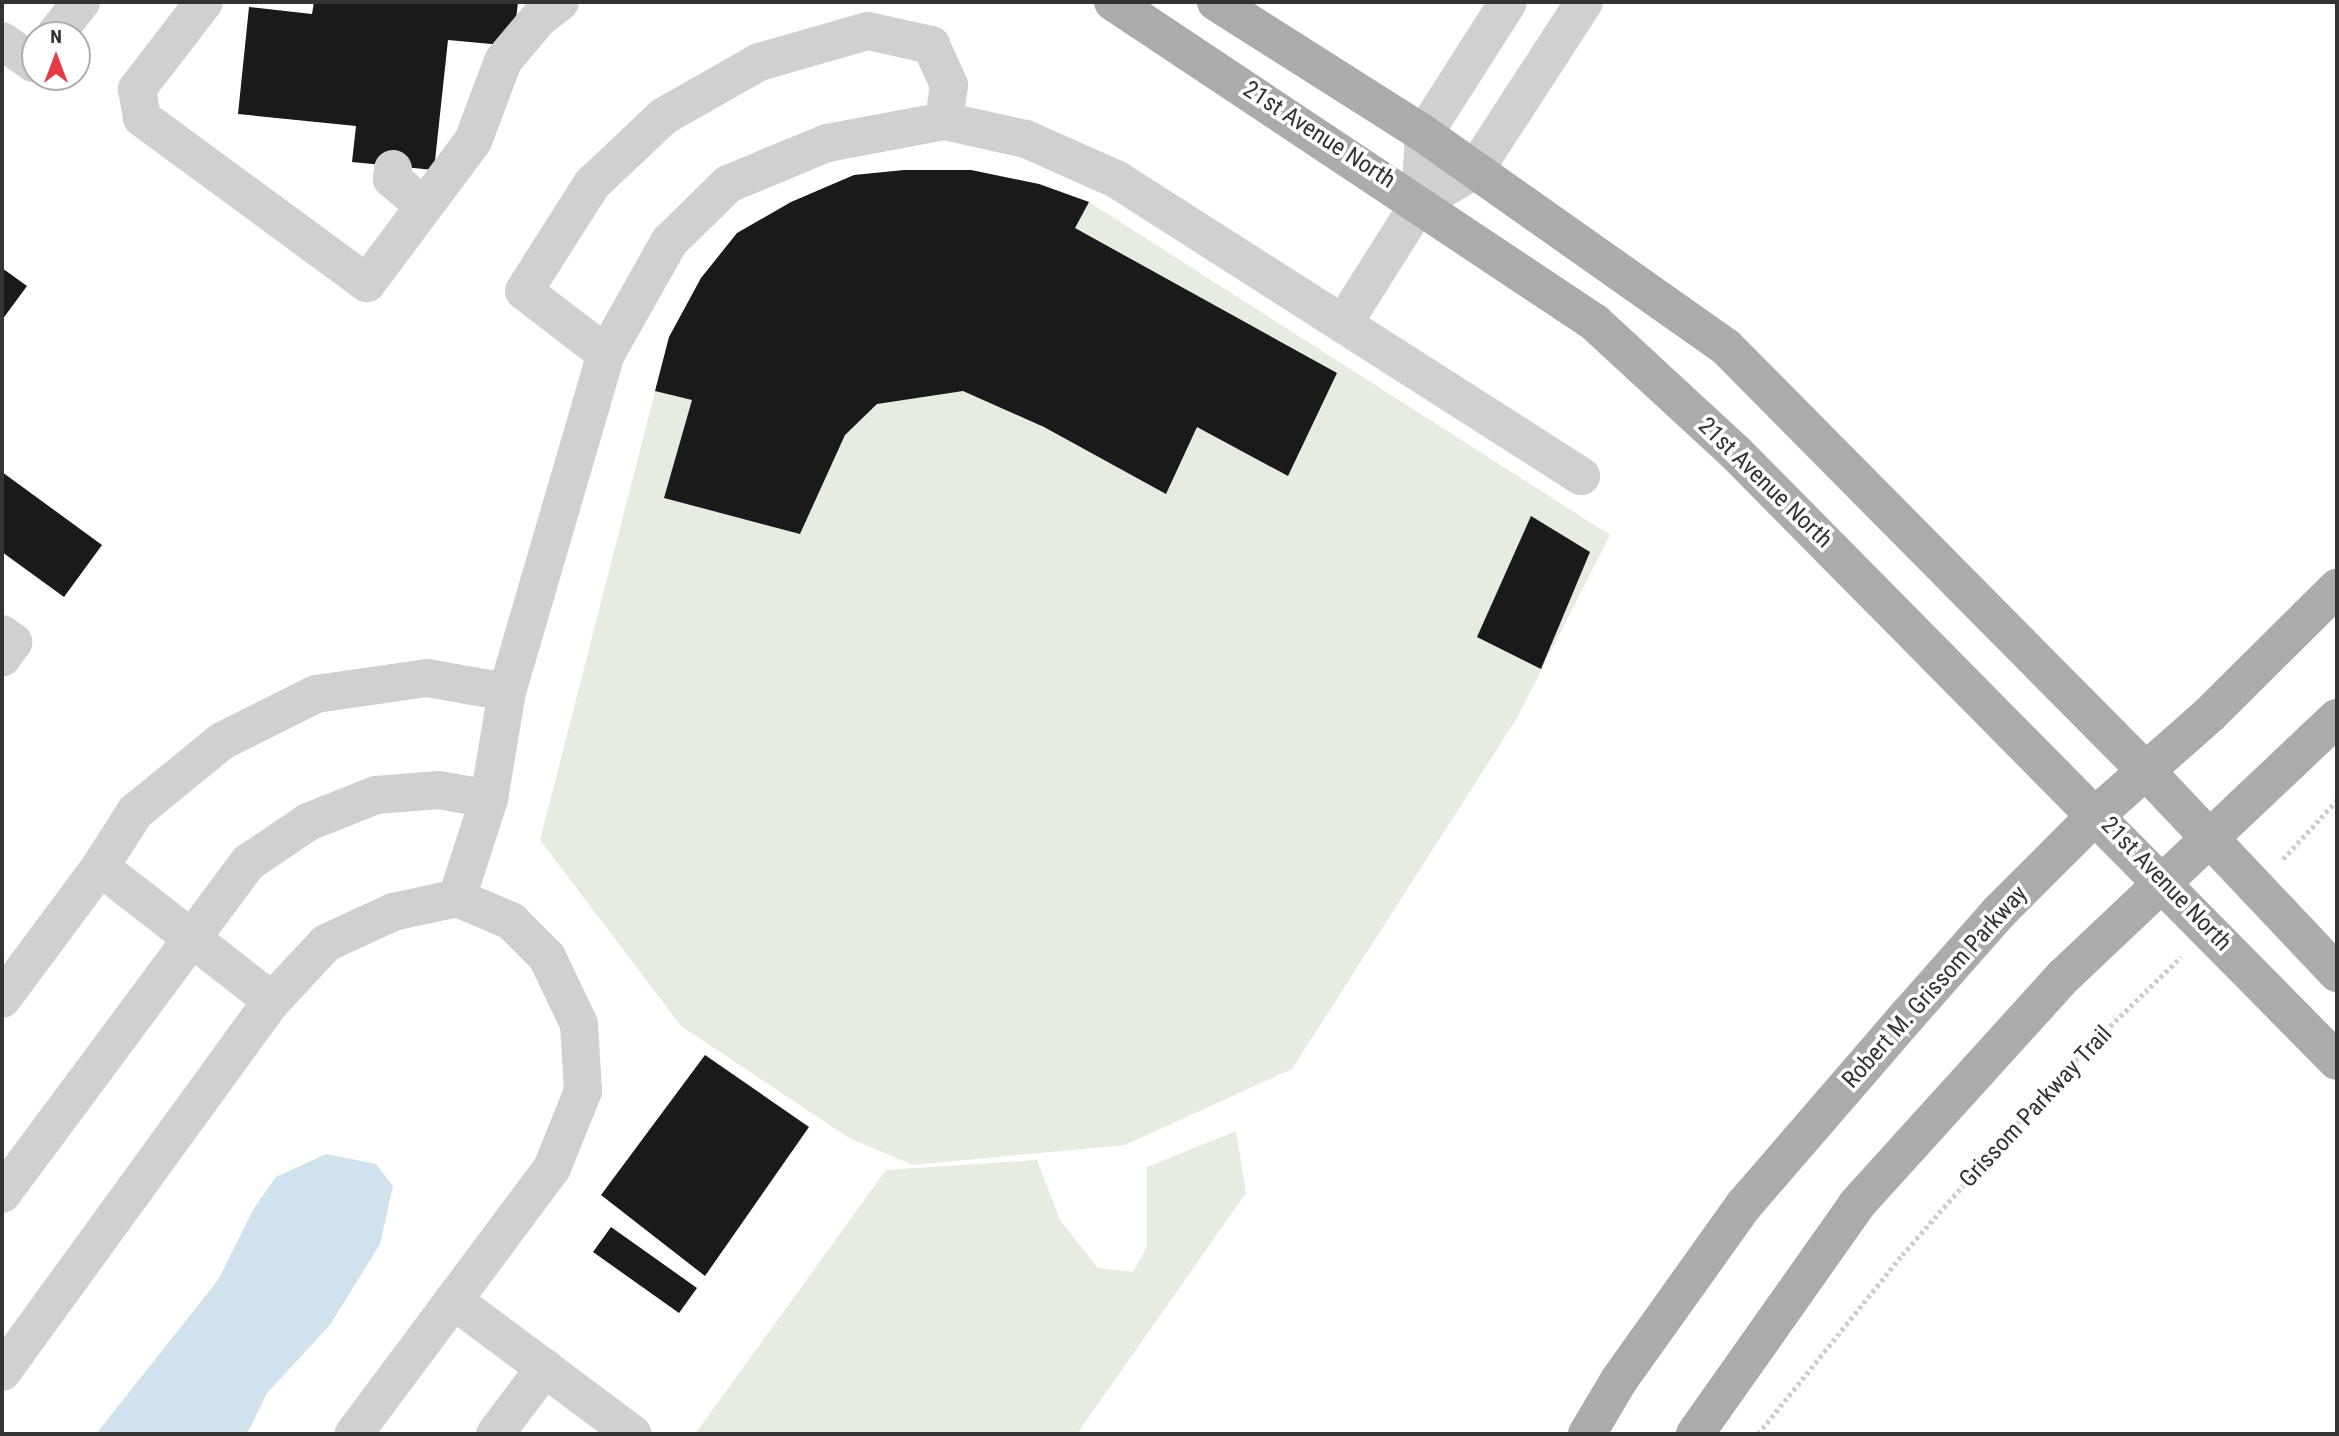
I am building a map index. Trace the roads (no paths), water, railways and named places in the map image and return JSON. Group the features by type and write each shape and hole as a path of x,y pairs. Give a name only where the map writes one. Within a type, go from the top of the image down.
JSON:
{"main road":[{"name":"21st Avenue North","path":"1113,2 1420,202 1594,321 1736,453 2166,883 2337,1060"},
{"path":"1216,2 1424,134 1726,347 2147,772 2337,973"},
{"name":"Robert M. Grissom Parkway","path":"1587,1434 1619,1380 1744,1205 1998,913 2097,814 2147,772 2337,588"},
{"path":"1695,1434 1857,1205 2066,975 2212,841 2337,718"}],"street":[{"path":"66,21 81,2"},
{"path":"204,2 137,89 142,118 367,283 473,141 503,61 539,18 560,2"},
{"path":"1420,202 1424,134 1508,2"},
{"path":"1343,324 1420,202 1475,170 1584,2"},
{"path":"606,354 524,291 592,184 664,116 760,62 868,31 931,45 949,85 944,121"},
{"path":"2,41 21,55"},
{"path":"457,898 489,799 506,692 606,354 669,242 728,184 827,144 944,121 1026,139 1116,179 1581,476"},
{"path":"393,169 392,179 424,206"},
{"path":"2,634 13,642 2,658"},
{"path":"2,999 100,867 135,812 222,741 316,694 427,678 506,692"},
{"path":"2,1195 190,938 249,862 308,822 376,795 439,790 489,799"},
{"path":"100,867 272,1001"},
{"path":"2,1372 272,1001 326,943 393,912 457,898 511,921 547,957 579,1024 583,1091 552,1168 354,1434"},
{"path":"453,1300 545,1368 617,1430"},
{"path":"495,1434 545,1368"}],"water":[{"path":"326,1154 376,1164 393,1186 380,1244 330,1325 267,1393 247,1434 96,1434 218,1280 254,1208 276,1177"}]}
